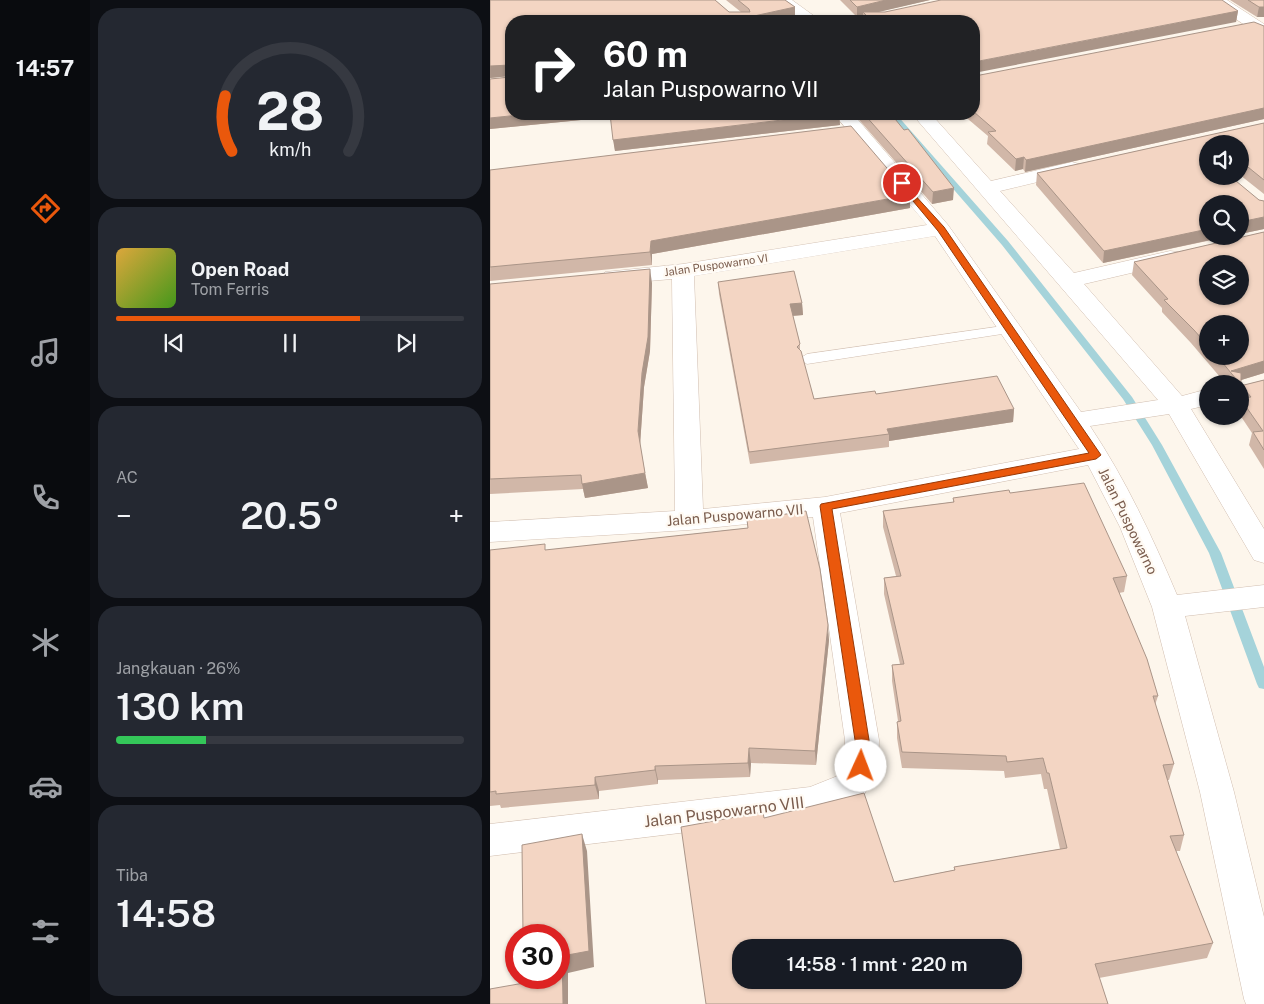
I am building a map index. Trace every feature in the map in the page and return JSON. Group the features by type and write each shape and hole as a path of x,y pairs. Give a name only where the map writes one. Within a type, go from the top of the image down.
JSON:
{"street":[{"path":"782,0 805,15"},
{"path":"1216,0 1261,26"},
{"path":"1235,28 1261,26"},
{"path":"926,120 1069,280 1169,406 1264,553"},
{"name":"Jalan Puspowarno","path":"846,125 941,229 1010,329 1079,421 1134,527 1171,606 1217,792 1264,999"},
{"path":"986,188 1094,164"},
{"name":"Jalan Puspowarno VI","path":"596,279 683,271 941,229"},
{"path":"1069,280 1186,254"},
{"path":"683,271 689,520"},
{"path":"1079,421 1199,399"},
{"name":"Jalan Puspowarno VII","path":"490,532 689,520 825,506 1096,455"},
{"name":"Jalan Puspowarno VIII","path":"490,840 812,802 852,785 861,766 862,740 825,506"},
{"path":"1171,606 1264,596"}],"lane":[{"path":"807,359 1010,329"}],"building":[{"path":"490,0 715,0 729,12 750,12 738,0 785,0 795,7 759,15 505,15 505,65 490,66"},
{"path":"850,0 886,0 857,7"},
{"path":"941,0 1222,0 1238,11 980,61 980,15 866,15 863,12 885,12"},
{"path":"1248,0 1264,0 1264,7 1259,7"},
{"path":"1254,22 1264,26 1264,108 1026,160 1024,157 1016,159 988,132 996,131 980,117 980,75"},
{"path":"505,78 505,116 490,118 490,79"},
{"path":"611,120 782,120 613,140"},
{"path":"869,120 896,120 904,130 908,129 954,188 933,192"},
{"path":"1264,123 1264,180 1249,168 1249,135 1210,135"},
{"path":"851,126 910,195 651,241 650,252 490,267 490,170"},
{"path":"1199,137 1199,185 1241,185 1259,200 1264,201 1264,217 1249,220 1249,195 1199,195 1199,231 1104,251 1037,173"},
{"path":"1264,232 1264,361 1231,371 1241,373 1241,375 1233,375 1224,365 1249,365 1249,315 1199,315 1199,336 1164,300 1168,299 1134,262 1208,245 1249,245 1249,235"},
{"path":"650,269 648,337 642,373 638,431 645,473 582,484 581,475 490,479 490,284"},
{"path":"794,271 802,303 790,304 800,344 797,347 801,351 814,399 875,391 876,394 997,376 1014,409 887,429 889,434 749,452 718,282"},
{"path":"1264,380 1264,450 1253,432 1263,431 1249,411 1249,397 1251,397 1249,395 1249,384"},
{"path":"1084,483 1127,576 1113,578 1147,659 1158,696 1153,696 1174,764 1163,765 1184,835 1170,836 1213,943 1095,964 1108,1004 706,1004 681,827 763,812 764,818 864,793 894,882 955,870 954,867 1067,848 1049,773 1047,773 1043,758 1007,762 1006,756 902,752 897,722 901,721 892,665 904,664 884,578 901,576 883,511 954,502 953,498 1009,490 1010,493"},
{"path":"806,511 820,569 828,625 815,751 749,748 748,763 655,766 655,770 595,777 595,785 496,794 496,791 490,792 490,550 545,544 545,550 748,528 747,520"},
{"path":"582,834 589,951 570,955 570,924 523,924 522,845"},
{"path":"505,986 505,989 563,989 563,1004 490,1004 490,989"}],"waterway":[{"path":"897,120 1005,243 1127,397 1157,445 1215,553 1264,684"}],"route":[{"path":"861,766 862,740 825,506 1096,455 941,229 902,183"}]}
